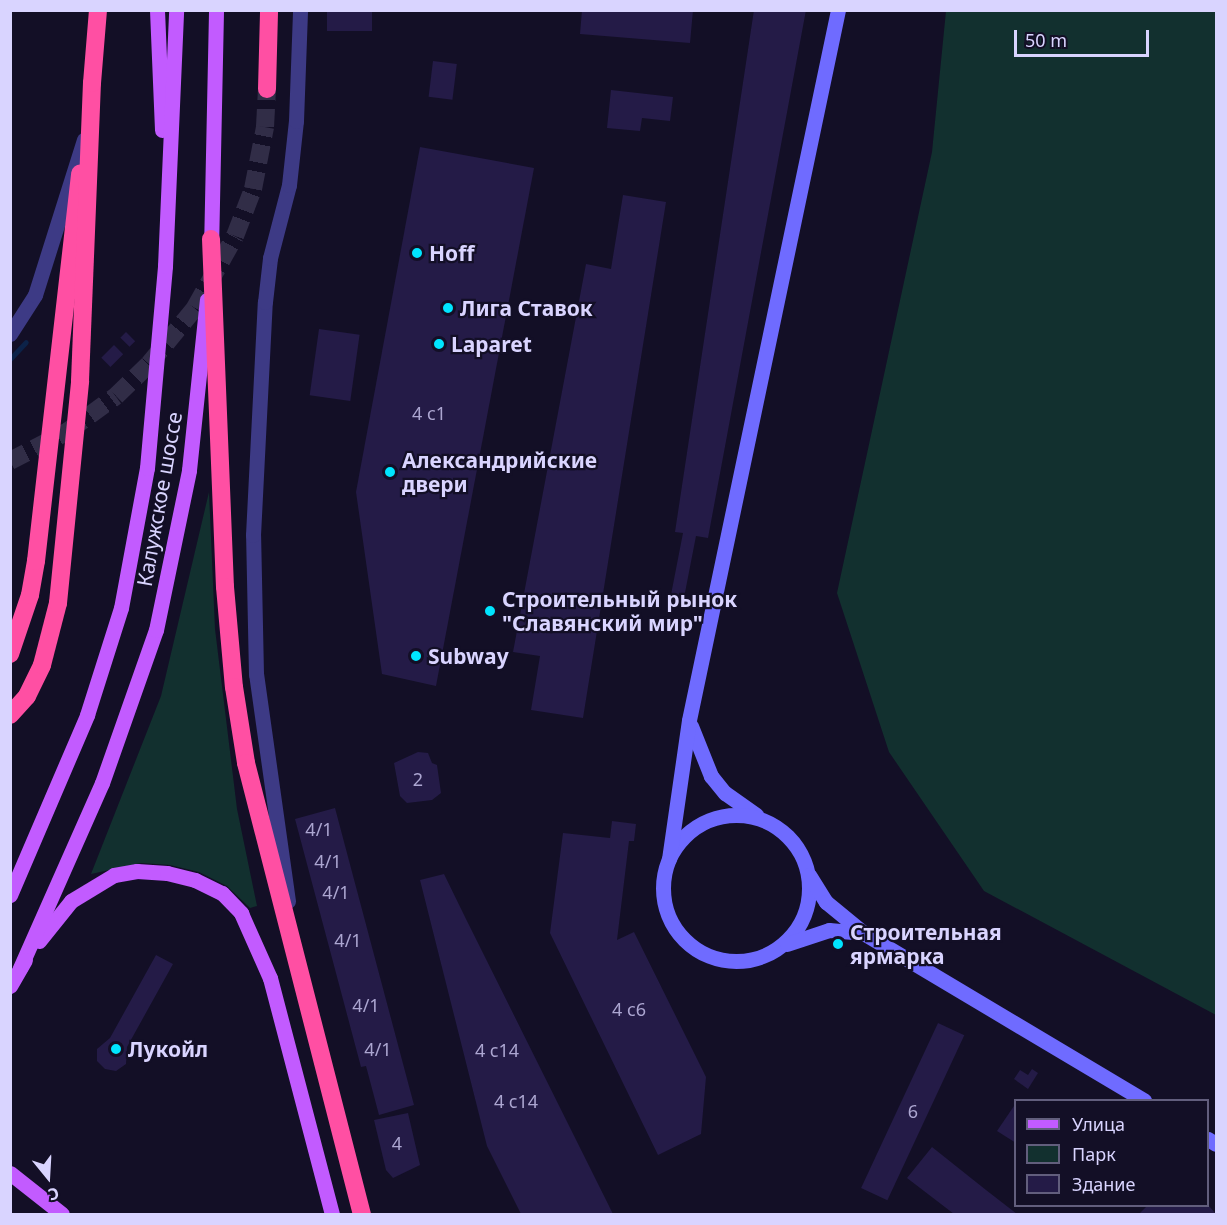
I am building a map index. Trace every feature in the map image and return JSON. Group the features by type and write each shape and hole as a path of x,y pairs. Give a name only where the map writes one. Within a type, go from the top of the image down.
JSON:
{"highway":[{"path":"10,715 27,696 42,665 58,603 80,381 92,83 98,10"},
{"path":"267,89 269,10"},
{"path":"10,654 24,618 36,561 56,357 92,83"},
{"path":"211,240 225,576 234,687 246,763 362,1215"}],"main road":[{"path":"157,10 167,233"},
{"name":"Калужское шоссе","path":"10,894 65,774 121,608 147,468 167,233 176,10"},
{"name":"Калужское шоссе","path":"20,968 102,783 156,630 189,470 211,240 216,10"},
{"path":"10,986 20,968 71,901 114,875 136,871 167,873 195,880 222,893 241,912 270,978 332,1215"},
{"path":"10,1173 62,1215"}],"street":[{"path":"293,940 256,674 253,535 265,302 270,258 289,185 296,121 300,10"},
{"path":"838,10 690,720 664,901 684,939 722,959 750,960 829,930 865,934"},
{"path":"10,334 35,295 84,140"},
{"path":"690,720 711,776 725,793 793,842 808,874 826,902 865,934 1141,1099"},
{"path":"669,859 685,835 709,820 737,814 765,820"},
{"path":"776,949 804,916 810,888 808,874"}],"green space":[{"path":"946,11 1216,11 1216,1015 984,891 889,752 837,593 932,152"},
{"path":"209,492 215,629 237,809 257,906 250,908 227,886 199,872 170,865 141,863 91,874 161,696"}],"building":[{"path":"327,10 372,10 372,31 327,31"},
{"path":"582,10 693,10 690,43 580,34"},
{"path":"754,10 806,10 708,538 696,536 682,608 669,605 683,533 675,532"},
{"path":"433,61 457,64 452,100 429,97"},
{"path":"611,90 673,97 670,121 642,118 640,131 607,128"},
{"path":"420,147 534,168 436,686 382,674 356,492"},
{"path":"623,195 666,202 583,718 531,710 540,656 513,652 586,264 611,269"},
{"path":"319,329 360,335 350,401 310,395"},
{"path":"126,332 135,341 130,347 120,338"},
{"path":"114,345 123,354 110,367 101,358"},
{"path":"418,752 428,753 432,763 437,765 441,793 432,800 407,803 400,796 394,763"},
{"path":"335,808 414,1105 379,1115 366,1066 361,1067 295,819"},
{"path":"612,821 636,824 634,841 629,841 617,940 634,932 706,1077 701,1134 658,1155 550,933 563,833 610,838"},
{"path":"444,874 613,1214 521,1214 487,1146 420,880"},
{"path":"156,955 173,964 127,1047 126,1064 116,1071 105,1069 97,1061 97,1049 110,1038"},
{"path":"938,1023 964,1035 887,1200 861,1188"},
{"path":"1032,1069 1038,1073 1028,1089 1014,1079 1020,1070 1028,1075"},
{"path":"1014,1106 1014,1142 997,1131"},
{"path":"408,1113 420,1165 393,1178 386,1170 374,1120"},
{"path":"932,1147 1017,1214 954,1214 907,1178"},
{"path":"1209,1206 1216,1214 1139,1214 1146,1207"}],"waterway":[{"path":"10,359 26,342"}],"tunnel":[{"path":"10,461 68,431 116,396 149,364 195,308 235,236 253,189 265,127 267,89"}],"place":[{"name":"Hoff","path":"417,253"},
{"name":"Лига Ставок","path":"448,308"},
{"name":"Laparet","path":"439,344"},
{"name":"Александрийские двери","path":"390,472"},
{"name":"Строительный рынок \"Славянский мир\"","path":"490,611"},
{"name":"Subway","path":"416,656"},
{"name":"Строительная ярмарка","path":"838,944"},
{"name":"Лукойл","path":"116,1049"}]}
